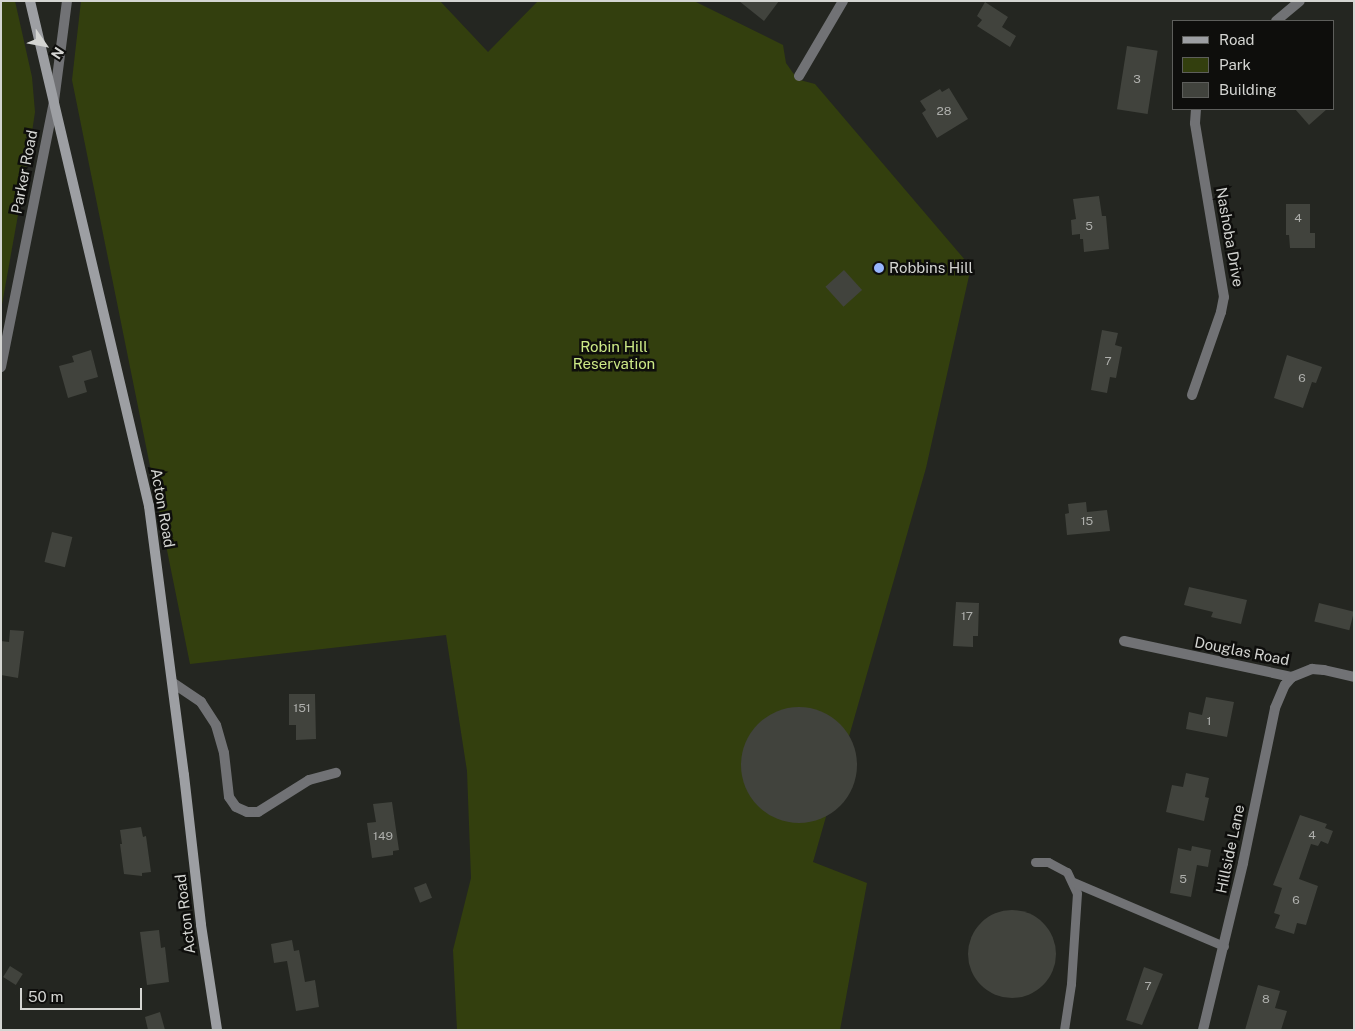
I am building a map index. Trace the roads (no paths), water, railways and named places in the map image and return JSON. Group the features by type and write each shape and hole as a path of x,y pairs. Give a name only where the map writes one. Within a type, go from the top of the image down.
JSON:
{"main road":[{"name":"Acton Road","path":"30,1 149,506 173,683 202,934 217,1030"}],"street":[{"name":"Parker Road","path":"1,367 54,101 67,1"},
{"path":"800,76 843,1"},
{"path":"1277,20 1300,1"},
{"name":"Nashoba Drive","path":"1192,395 1221,312 1224,297 1194,123 1196,110"},
{"name":"Douglas Road","path":"1124,641 1292,677 1312,669 1354,677"},
{"name":"Hillside Lane","path":"1203,1030 1243,864 1275,708 1285,685 1292,677"},
{"path":"173,683 201,702 216,725 224,753 229,797 236,807 247,812 258,812 309,780 336,773"}],"lane":[{"path":"1035,862 1048,862 1066,872 1073,882 1077,893 1071,984 1064,1030"},
{"path":"1073,882 1224,946"}],"place":[{"name":"Robbins Hill","path":"879,268"}],"park label":[{"name":"Robin Hill Reservation","path":"614,354"}]}
